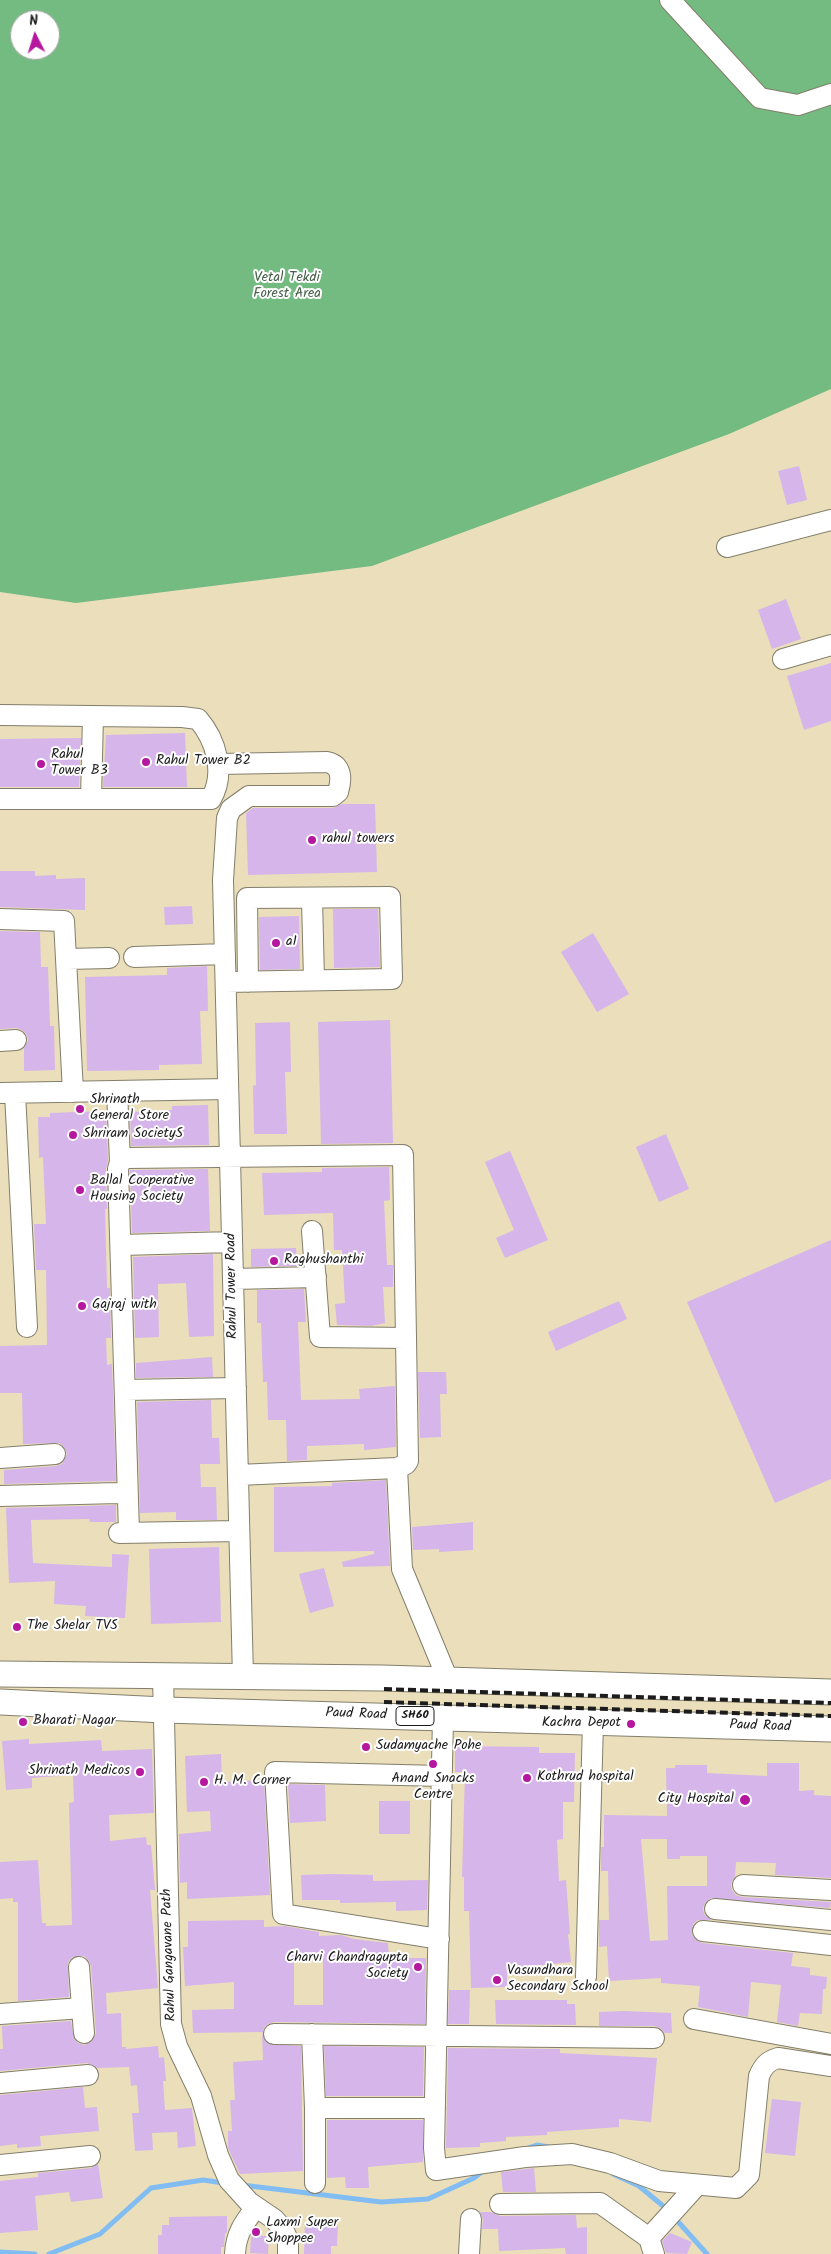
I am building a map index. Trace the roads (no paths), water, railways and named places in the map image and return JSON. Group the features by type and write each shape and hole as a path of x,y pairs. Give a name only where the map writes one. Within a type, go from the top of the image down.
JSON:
{"main road":[{"path":"0,1674 448,1680 831,1692"},
{"name":"Paud Road","path":"0,1702 164,1710 831,1729"}],"street":[{"path":"670,0 760,98 798,105 831,94"},
{"path":"727,547 831,520"},
{"path":"783,659 831,645"},
{"path":"0,715 182,717 198,719 206,730 219,764 216,791 211,799 0,799"},
{"path":"91,799 93,716"},
{"name":"Rahul Tower Road","path":"219,764 335,763 339,768 340,786 338,792 333,796 248,796 231,809 228,818 224,895 225,954 243,1677"},
{"path":"226,982 248,982 314,980 392,979 390,897 247,898 248,982"},
{"path":"312,899 314,980"},
{"path":"0,919 64,921 73,1092"},
{"path":"134,957 225,954"},
{"path":"67,960 109,958"},
{"path":"27,1327 8,1093 228,1089"},
{"path":"117,1091 125,1390 124,1533 239,1531"},
{"path":"120,1162 126,1158 403,1155 409,1457 406,1464 398,1468 238,1475"},
{"path":"312,1231 320,1337 406,1338"},
{"path":"120,1245 232,1242"},
{"path":"233,1279 316,1277"},
{"path":"125,1390 236,1388"},
{"path":"0,1458 55,1454"},
{"path":"398,1468 402,1569 448,1680"},
{"path":"0,1496 118,1493"},
{"name":"Rahul Gangavane Path","path":"164,1676 171,2024 177,2046 201,2096 218,2155 229,2180 253,2204 274,2219 283,2229 288,2240 288,2254"},
{"path":"443,1717 434,2148 436,2170 504,2160 572,2154 606,2162 659,2181 736,2188 749,2175 759,2076 763,2068 770,2060 778,2058 831,2066"},
{"path":"586,1977 593,1722"},
{"path":"439,1939 283,1914 275,1772 442,1776"},
{"path":"743,1885 831,1890"},
{"path":"715,1909 831,1920"},
{"path":"703,1931 831,1945"},
{"path":"80,1966 84,2033"},
{"path":"0,2014 82,2008"},
{"path":"694,2020 831,2044"},
{"path":"274,2034 654,2038"},
{"path":"312,2034 316,2183"},
{"path":"0,2083 88,2075"},
{"path":"315,2108 435,2108"},
{"path":"0,2165 90,2156"},
{"path":"500,2204 600,2202 654,2240 680,2202 697,2185"},
{"path":"235,2254 240,2228 253,2204"},
{"path":"469,2254 471,2219"}],"waterway":[{"path":"528,2148 537,2145 549,2147"},
{"path":"242,2185 381,2202 428,2199 474,2178 483,2171"},
{"path":"613,2174 639,2186 668,2210"},
{"path":"49,2254 100,2234 151,2188 203,2180 224,2183"},
{"path":"673,2216 707,2254"},
{"path":"0,2252 35,2254"}],"railway":[{"path":"384,1689 831,1703"},
{"path":"384,1702 831,1716"}],"place":[{"name":"Rahul Tower B2","path":"146,762"},
{"name":"Rahul Tower B3","path":"41,764"},
{"name":"rahul towers","path":"312,840"},
{"name":"a1","path":"276,943"},
{"name":"Shrinath General Store","path":"80,1109"},
{"name":"Shriram SocietyS","path":"73,1135"},
{"name":"Ballal Cooperative Housing Society","path":"80,1190"},
{"name":"Raghushanthi","path":"274,1261"},
{"name":"Gajraj with","path":"82,1306"},
{"name":"The Shelar TVS","path":"17,1627"},
{"name":"Bharati Nagar","path":"23,1722"},
{"name":"Kachra Depot","path":"631,1724"},
{"name":"Sudamyache Pohe","path":"366,1747"},
{"name":"Anand Snacks Centre","path":"433,1764"},
{"name":"Shrinath Medicos","path":"140,1772"},
{"name":"Kothrud hospital","path":"527,1778"},
{"name":"H. M. Corner","path":"204,1782"},
{"name":"City Hospital","path":"745,1800"},
{"name":"Charvi Chandragupta Society","path":"418,1967"},
{"name":"Vasundhara Secondary School","path":"497,1980"},
{"name":"Laxmi Super Shoppee","path":"256,2232"}],"park label":[{"name":"Vetal Tekdi Forest Area","path":"287,288"}]}
